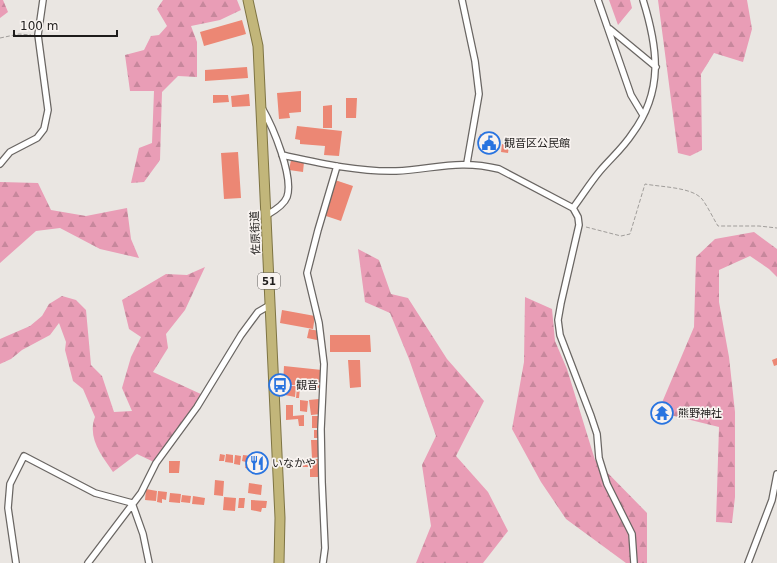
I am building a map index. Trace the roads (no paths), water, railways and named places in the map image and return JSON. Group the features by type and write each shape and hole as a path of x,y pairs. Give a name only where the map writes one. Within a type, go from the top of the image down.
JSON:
{"highway":[{"name":"佐原街道","path":"248,0 258,46 280,518 279,563"}],"street":[{"path":"0,164 10,152 37,138 44,129 48,110 38,35 43,0"},
{"path":"462,0 475,61 479,94 467,163"},
{"path":"598,0 631,94 643,115"},
{"path":"573,208 595,178 633,134 643,115 655,84 655,43 643,0"},
{"path":"609,29 656,67"},
{"path":"261,106 273,127 289,183 287,198 277,209 267,215"},
{"path":"282,155 337,166 396,171 467,163 499,169 573,208 578,217 579,226 558,320 560,335 597,434 598,458 607,484 632,534 634,563"},
{"path":"324,563 325,548 321,429 324,364 319,323 307,273 337,166"},
{"path":"88,563 141,493 156,463 197,407 241,335 258,312 270,304"},
{"path":"16,563 10,531 10,484 24,456 95,493 132,503"},
{"path":"748,563 772,500 777,474"},
{"path":"132,503 143,534 149,563"}],"place":[{"name":"観音区公民館","path":"489,143"},
{"name":"観音","path":"280,385"},
{"name":"熊野神社","path":"662,413"},
{"name":"いなかや","path":"257,463"}]}
